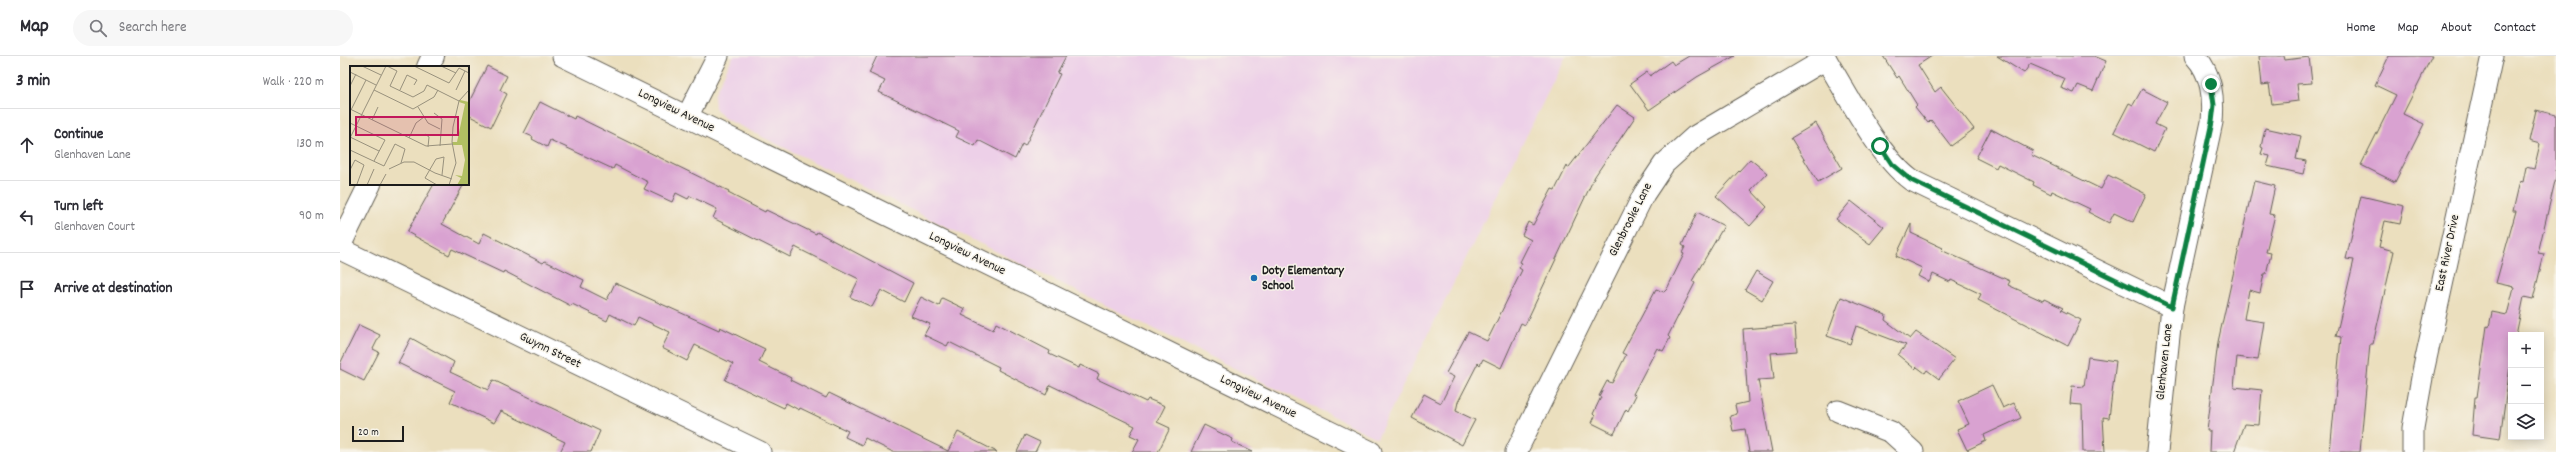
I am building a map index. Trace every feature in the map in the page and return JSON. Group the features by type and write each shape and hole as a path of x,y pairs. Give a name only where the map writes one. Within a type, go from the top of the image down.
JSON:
{"street":[{"path":"428,66 433,56"},
{"name":"Longview Avenue","path":"563,56 1371,452"},
{"path":"687,117 718,56"},
{"path":"2172,307 2213,111 2211,84 2202,64 2195,56"},
{"name":"East River Drive","path":"2413,452 2413,428 2423,372 2492,56"},
{"name":"Glenhaven Lane","path":"1825,58 1885,155 1896,168 1911,180 2172,307 2164,365 2157,452"},
{"name":"Glenbrooke Lane","path":"1516,452 1644,194 1664,164 1694,137 1825,58"},
{"path":"340,245 370,185"},
{"name":"Gwynn Street","path":"340,249 760,452"},
{"path":"1838,411 1891,432 1913,452"}],"shaded area":[{"name":"Doty Elementary School","path":"733,56 1566,56 1377,438 724,118 715,108 714,95"}],"building":[{"path":"877,56 1066,56 1057,73 1060,74 1025,146 1022,144 1015,159 978,140 975,146 956,137 959,131 879,92 885,81 869,73"},
{"path":"1689,56 1735,56 1697,77 1649,110 1630,84 1647,72 1650,76 1671,61 1674,65"},
{"path":"1883,56 1932,56 1918,65 1935,92 1941,87 1974,129 1951,146 1931,120 1928,123 1915,107 1917,105 1899,76 1897,78"},
{"path":"1997,56 2094,56 2106,61 2093,91 2078,85 2074,93 2061,88 2065,79 2030,64 2024,73"},
{"path":"2259,56 2284,56 2285,60 2309,57 2312,83 2297,84 2299,101 2272,104 2269,84 2262,85"},
{"path":"2389,56 2432,56 2403,114 2424,124 2395,182 2361,165 2396,95 2375,85"},
{"path":"487,66 507,76 500,90 507,94 491,127 469,116 469,102"},
{"path":"2142,89 2167,102 2155,124 2165,129 2154,152 2114,132 2129,103 2133,105"},
{"path":"540,102 574,119 575,116 729,191 728,193 765,212 766,210 816,234 817,232 913,283 904,302 881,290 872,307 850,297 859,279 795,247 790,257 713,218 717,209 690,196 688,199 676,193 672,202 644,189 648,182 615,165 613,169 550,140 547,147 532,139 533,137 524,133"},
{"path":"1617,105 1635,117 1595,176 1525,325 1521,323 1501,368 1483,359 1480,365 1478,363 1458,402 1456,411 1475,420 1462,445 1412,418 1424,394 1441,403 1454,377 1446,373 1468,332 1487,341 1522,270 1519,268 1522,263 1520,262 1531,240 1522,235 1528,222 1533,225 1552,189 1555,190 1567,166 1569,167"},
{"path":"2536,110 2556,115 2556,177 2538,253 2544,254 2533,299 2524,297 2517,332 2508,332 2508,381 2500,439 2472,435 2475,397 2477,397 2487,326 2489,327 2492,312 2507,315 2514,287 2496,283 2516,211 2513,211 2520,181 2523,182 2526,167 2534,169 2540,144 2529,141"},
{"path":"1816,123 1842,168 1818,182 1791,138"},
{"path":"2265,128 2301,136 2296,159 2306,161 2303,174 2267,166 2270,156 2261,154"},
{"path":"1991,129 2033,151 2031,155 2101,189 2108,175 2146,194 2133,222 2114,213 2109,223 2088,212 2090,209 2052,191 2051,194 2033,185 2034,182 1998,164 1996,168 1976,158"},
{"path":"1750,159 1767,173 1751,190 1767,207 1750,226 1716,196"},
{"path":"2254,181 2275,186 2269,214 2275,215 2266,252 2271,253 2266,274 2264,274 2260,293 2249,290 2244,319 2264,322 2258,360 2237,357 2234,387 2262,390 2259,425 2244,424 2234,452 2209,452 2210,431 2207,431 2218,342"},
{"path":"433,185 463,185 442,224 479,244 484,233 543,263 545,261 584,280 581,287 607,300 615,283 719,330 720,327 765,349 759,362 791,378 790,380 826,398 829,393 948,451 958,432 997,452 893,452 865,438 862,445 845,437 848,431 800,408 799,410 786,403 784,408 725,380 733,364 695,345 687,361 662,348 670,332 638,317 634,326 610,314 607,321 572,304 571,306 504,271 503,273 452,249 449,255 407,232"},
{"path":"2361,196 2404,206 2400,224 2385,221 2379,247 2394,251 2373,344 2370,344 2360,452 2330,452 2341,337 2336,336 2354,260 2346,259"},
{"path":"1851,201 1884,227 1870,244 1836,219"},
{"path":"1697,212 1724,226 1692,281 1695,283 1668,336 1670,338 1663,351 1657,348 1633,394 1636,395 1628,411 1626,409 1614,434 1592,423 1595,416 1593,414 1601,397 1599,396 1607,381 1612,383 1626,355 1622,353 1656,289 1664,292 1667,289 1684,254 1682,253 1685,247 1682,245"},
{"path":"1911,224 1911,233 1943,248 1941,250 2010,281 2008,285 2043,301 2044,299 2063,308 2061,310 2081,320 2068,346 1978,300 1981,294 1951,280 1950,282 1933,274 1929,282 1918,276 1922,268 1896,256"},
{"path":"1756,271 1773,281 1762,300 1745,290"},
{"path":"921,297 939,306 942,298 965,309 962,315 993,330 996,323 1050,351 1049,354 1079,368 1080,365 1099,374 1097,379 1146,402 1148,399 1165,406 1157,422 1170,428 1158,452 1132,452 1139,439 1130,435 1135,426 1050,385 1046,395 998,370 999,367 949,342 947,346 924,335 930,324 911,316"},
{"path":"1841,297 1886,315 1885,320 1910,339 1916,332 1955,359 1939,379 1927,370 1925,373 1917,367 1915,369 1898,355 1906,345 1856,326 1850,344 1827,336"},
{"path":"359,325 380,335 373,349 379,352 364,381 340,369 340,364"},
{"path":"1795,325 1797,351 1771,353 1774,379 1758,380 1772,452 1749,452 1745,429 1733,431 1730,416 1737,414 1735,405 1748,402 1743,329"},
{"path":"411,338 454,362 450,372 488,390 493,380 600,431 591,452 560,452 565,442 501,411 494,423 450,402 455,391 398,363"},
{"path":"2088,357 2116,361 2109,418 2103,417 2105,452 2083,452 2082,405 2070,404 2072,386 2084,387"},
{"path":"1992,385 2003,408 2014,403 2021,418 1984,435 1986,441 1967,450 1957,429 1969,424 1958,401"},
{"path":"1204,425 1233,439 1232,442 1253,452 1191,452"},
{"path":"1025,435 1040,442 1035,452 1017,452"}],"place":[{"name":"Doty Elementary School","path":"1254,278"}],"route":[{"path":"1880,146 1892,164 1911,180 2172,307 2212,122 2214,105 2211,84"}]}
